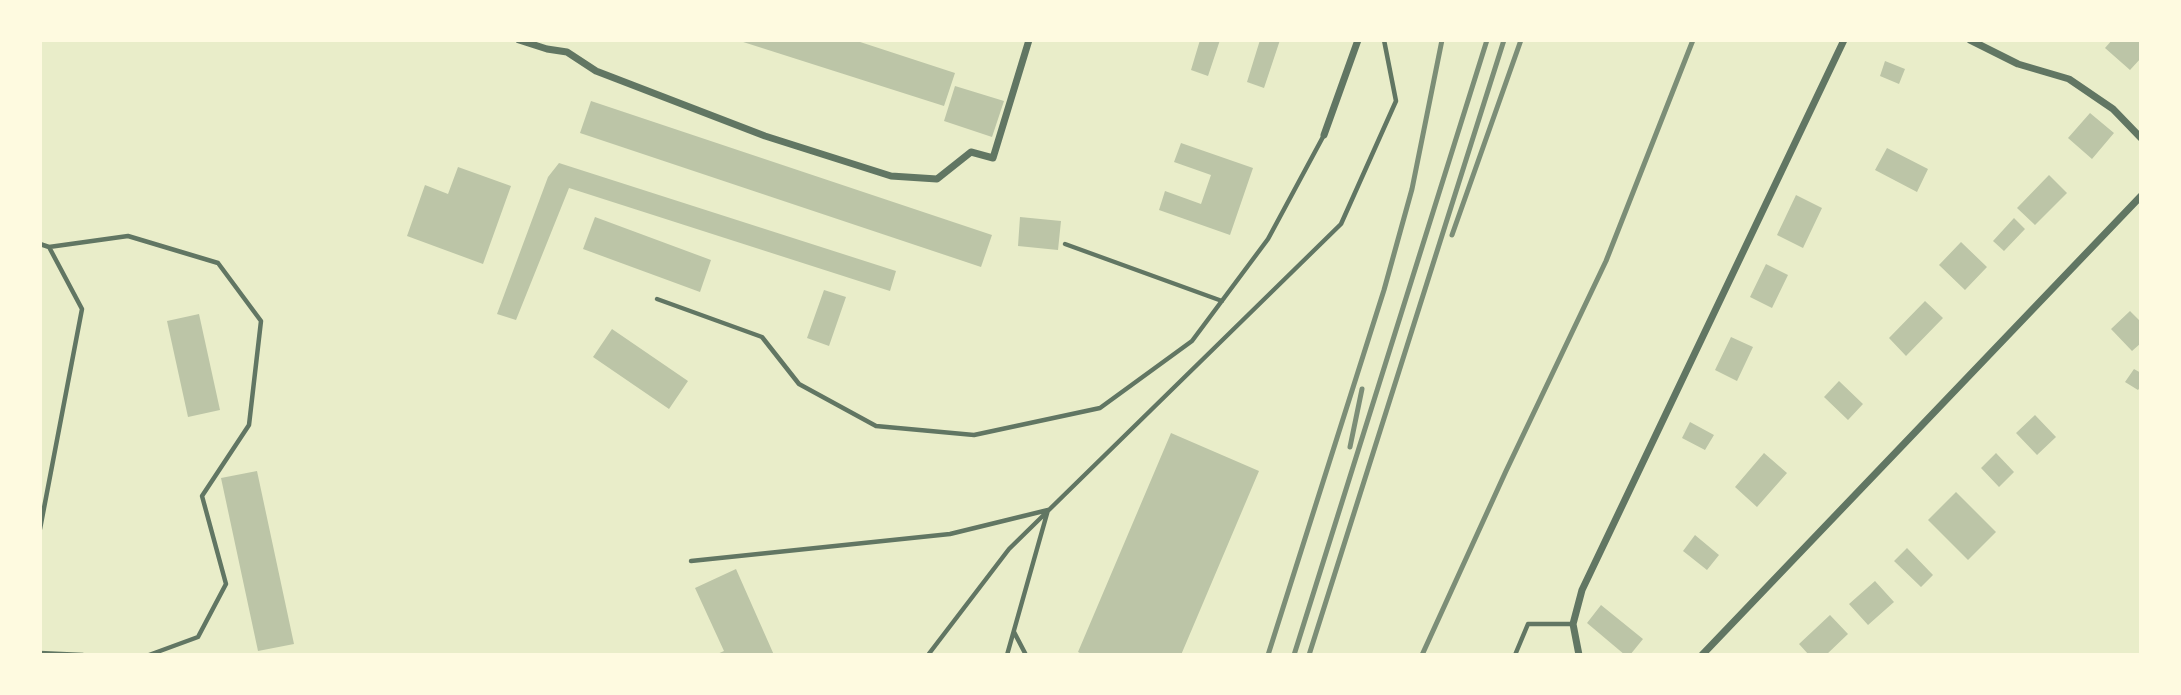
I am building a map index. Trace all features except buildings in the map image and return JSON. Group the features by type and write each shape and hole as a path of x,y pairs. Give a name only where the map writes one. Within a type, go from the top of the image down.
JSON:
{"street":[{"path":"519,40 567,52 596,71 765,136 891,176 937,178 971,152 993,158 1029,40"},
{"path":"1324,135 1358,40"},
{"path":"1579,655 1573,624 1582,590 1844,40"},
{"path":"1970,40 2018,65 2069,79 2112,109 2141,138"},
{"path":"1702,655 2141,197"}],"lane":[{"path":"928,655 1009,549 1341,224 1396,101 1384,40"},
{"path":"657,299 762,337 799,384 876,426 974,435 1100,408 1192,341 1268,239 1324,135"},
{"path":"40,244 49,247 128,236 218,263 261,321 249,425 202,496 226,584 198,637 149,655"},
{"path":"1065,244 1222,301"},
{"path":"40,529 82,309 49,247"},
{"path":"691,561 950,534 1048,510"},
{"path":"1007,655 1048,510"},
{"path":"1515,655 1528,624 1573,624"},
{"path":"1013,632 1026,655"},
{"path":"40,653 83,655"}],"railway":[{"path":"1268,655 1384,290 1412,189 1442,40"},
{"path":"1294,655 1487,40"},
{"path":"1309,655 1504,40"},
{"path":"1452,235 1521,40"},
{"path":"1422,655 1606,261 1693,40"},
{"path":"1350,447 1362,389"}]}
